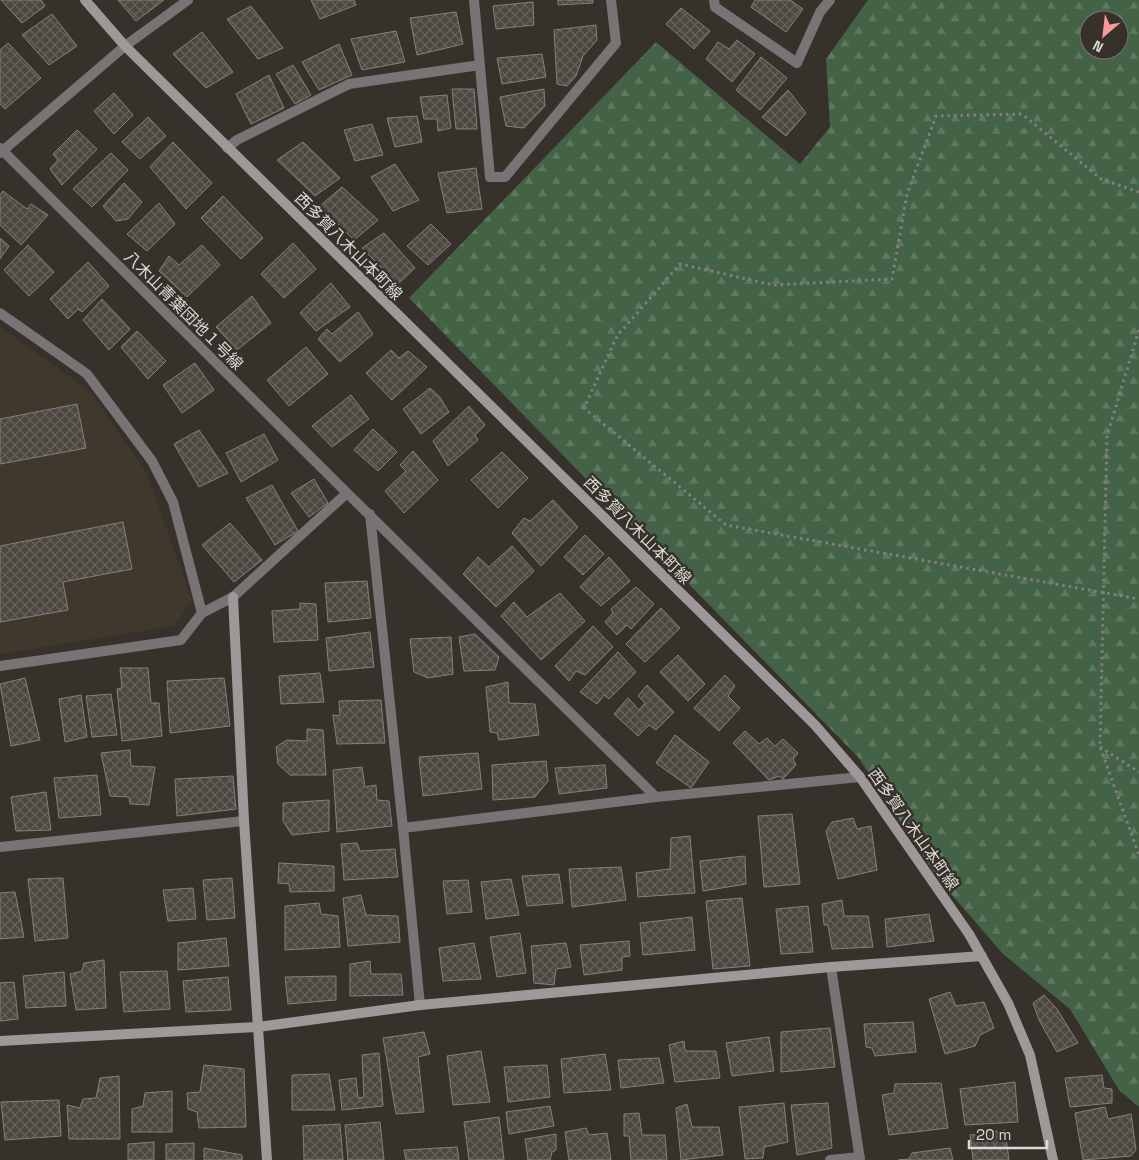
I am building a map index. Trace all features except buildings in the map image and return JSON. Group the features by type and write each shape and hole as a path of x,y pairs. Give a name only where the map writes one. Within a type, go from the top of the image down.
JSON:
{"street":[{"name":"西多賀八木山本町線","path":"85,0 126,46 227,148 815,725 860,777 969,934 1008,1003 1030,1055 1053,1160"},
{"path":"1,150 126,46 188,0"},
{"path":"474,0 490,177 505,177 616,43 611,0"},
{"path":"714,0 715,7 797,63 820,12 830,0"},
{"path":"227,148 237,140 349,84 480,65"},
{"name":"八木山青葉団地１号線","path":"1,150 656,796"},
{"path":"0,312 87,374 152,461 173,502 202,613"},
{"path":"0,666 181,640 202,613 233,598 348,493"},
{"path":"370,514 420,1005"},
{"path":"233,598 244,821 267,1160"},
{"path":"403,828 656,796 860,777"},
{"path":"0,847 244,821"},
{"path":"0,1041 258,1027 420,1005 831,967 982,956"},
{"path":"830,1160 860,1158 831,967"}],"path":[{"path":"1139,192 1101,179 1022,114 936,116 907,194 892,279 772,285 680,264 617,336 584,408 726,525 1139,599"},
{"path":"1139,330 1107,436 1100,747 1139,855"},
{"path":"1100,747 1139,772"}],"shaded area":[{"path":"0,327 91,392 147,474 192,600 174,626 0,654"}],"green space":[{"path":"868,0 1139,0 1139,1107 1119,1090 1070,1009 1003,954 939,880 858,757 409,298 656,42 800,164 830,127 826,59"}]}
